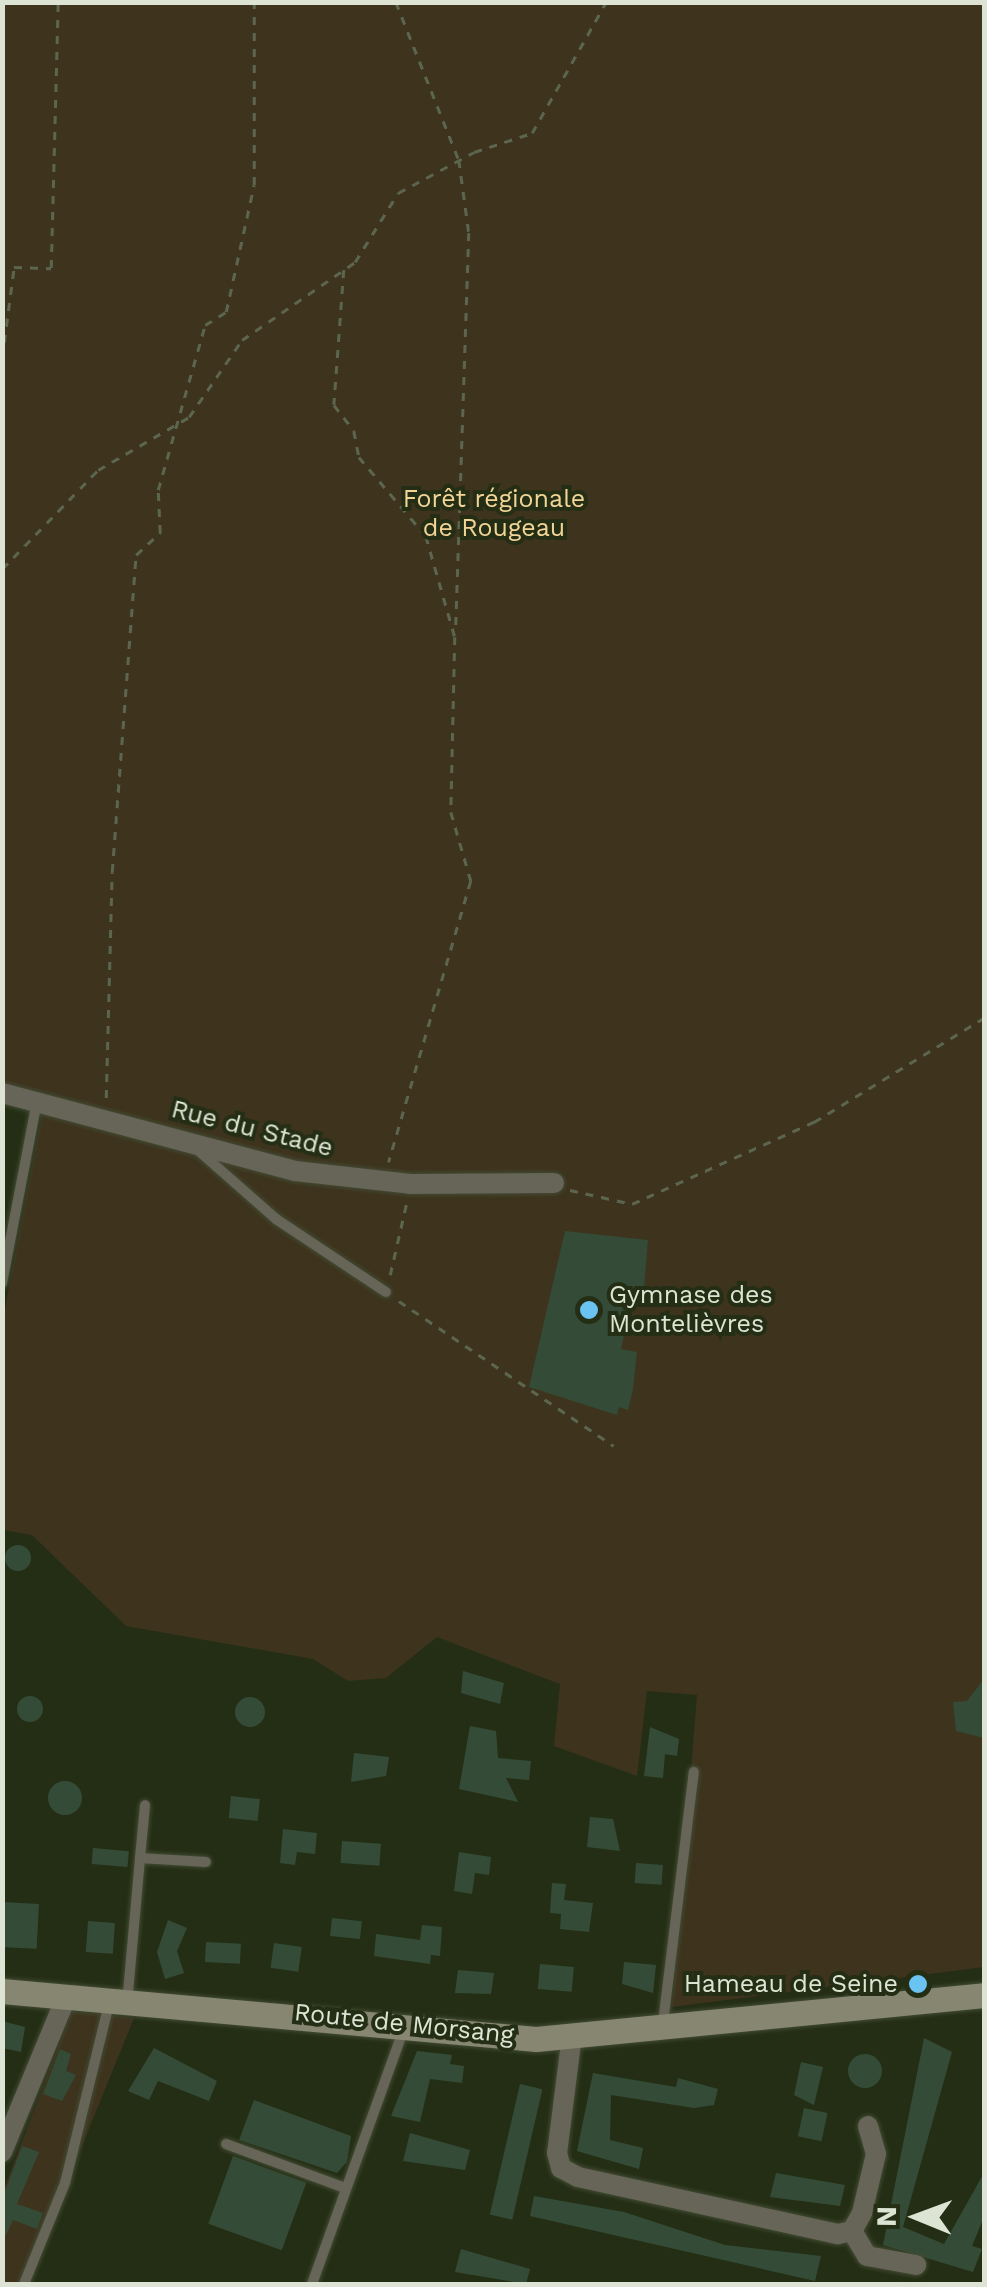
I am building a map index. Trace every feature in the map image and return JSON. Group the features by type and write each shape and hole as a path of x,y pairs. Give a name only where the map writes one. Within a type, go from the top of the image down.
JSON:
{"street":[{"name":"Rue du Stade","path":"2,1093 105,1116 294,1171 410,1184 554,1183"},
{"name":"Route de Morsang","path":"2,1991 118,2004 282,2011 404,2028 572,2036 663,2023 984,1995"},
{"path":"2,2152 65,2000"},
{"path":"572,2036 561,2168 800,2226 852,2231"},
{"path":"868,2126 876,2154 852,2231 867,2256 916,2265"}],"lane":[{"path":"2,1284 37,1100"},
{"path":"188,1141 276,1219 386,1292"},
{"path":"663,2023 694,1772"},
{"path":"24,2284 66,2183 118,2004 145,1804"},
{"path":"140,1858 206,1862"},
{"path":"312,2284 404,2028"},
{"path":"226,2144 345,2188"}],"path":[{"path":"2,358 14,267 51,268 58,2"},
{"path":"105,1116 112,872 136,555 160,533 158,490 205,325 226,312 254,185 254,2"},
{"path":"383,1181 471,880 451,812 469,233 459,160 396,2"},
{"path":"2,570 98,470 179,424 242,340 344,270 398,192 459,160 532,132 606,2"},
{"path":"344,270 334,405 354,430 359,457 426,536 456,638"},
{"path":"554,1183 604,1203 632,1204 814,1122 984,1018"},
{"path":"410,1184 386,1292 614,1446"}],"green space":[{"name":"Forêt régionale de Rougeau","path":"3,3 984,3 984,1967 672,2007 697,1695 647,1691 637,1776 554,1746 560,1684 437,1637 386,1678 348,1681 313,1659 126,1626 32,1535 3,1530 3,1319 44,1103 3,1094"},
{"path":"72,2011 134,2018 26,2284 3,2284 2,2194"}],"building":[{"name":"Gymnase des Montelièvres","path":"565,1231 648,1240 644,1288 635,1286 621,1349 637,1352 633,1389 628,1410 619,1407 617,1415 529,1387"},
{"path":"18,1545 28,1548 28,1568 18,1571 8,1568 5,1558 8,1548"},
{"path":"463,1671 504,1683 500,1704 461,1693"},
{"path":"984,1679 984,1738 956,1731 953,1702 967,1701"},
{"path":"30,1696 39,1700 43,1709 39,1718 30,1722 21,1718 17,1709 21,1700"},
{"path":"250,1697 260,1702 265,1712 260,1722 250,1727 240,1722 235,1712 240,1702"},
{"path":"470,1726 496,1731 498,1758 531,1761 529,1780 506,1778 518,1802 459,1789"},
{"path":"650,1727 679,1739 677,1756 665,1754 663,1778 644,1776"},
{"path":"354,1753 389,1757 386,1776 351,1782"},
{"path":"65,1781 77,1786 82,1798 77,1810 65,1815 53,1810 48,1798 53,1786"},
{"path":"231,1796 260,1799 258,1821 229,1818"},
{"path":"590,1817 613,1819 620,1851 587,1847"},
{"path":"283,1829 317,1833 315,1854 297,1852 295,1865 280,1863"},
{"path":"342,1841 381,1844 379,1866 340,1863"},
{"path":"93,1848 129,1851 127,1867 92,1864"},
{"path":"459,1852 491,1857 489,1875 475,1873 472,1894 454,1891"},
{"path":"636,1863 663,1865 662,1885 635,1883"},
{"path":"552,1883 566,1884 564,1900 593,1903 589,1932 560,1929 561,1914 550,1913"},
{"path":"2,1902 39,1904 37,1949 2,1947"},
{"path":"332,1918 362,1921 360,1939 330,1936"},
{"path":"168,1920 187,1928 177,1951 184,1973 165,1979 157,1952"},
{"path":"88,1921 115,1923 113,1954 86,1952"},
{"path":"422,1925 442,1927 440,1956 431,1955 430,1964 374,1956 376,1934 420,1940"},
{"path":"206,1942 241,1944 240,1964 205,1962"},
{"path":"274,1943 302,1947 298,1972 271,1968"},
{"path":"624,1962 656,1965 653,1993 622,1984"},
{"path":"540,1964 574,1967 572,1992 538,1989"},
{"path":"458,1970 494,1973 491,1994 455,1993"},
{"path":"2,2021 25,2027 21,2052 2,2048"},
{"path":"924,2038 952,2052 903,2227 944,2244 984,2173 984,2217 972,2246 982,2249 973,2272 883,2245"},
{"path":"154,2048 217,2081 209,2101 158,2081 149,2100 128,2091"},
{"path":"60,2049 71,2054 66,2071 76,2075 62,2101 43,2094"},
{"path":"417,2051 452,2055 450,2064 464,2066 462,2083 430,2079 420,2122 391,2116"},
{"path":"865,2054 877,2059 882,2071 877,2083 865,2088 853,2083 848,2071 853,2059"},
{"path":"801,2062 823,2067 814,2105 794,2095"},
{"path":"593,2073 676,2087 678,2078 718,2089 714,2105 694,2108 611,2095 610,2140 643,2148 639,2169 577,2151"},
{"path":"520,2084 542,2089 512,2220 490,2215"},
{"path":"254,2100 351,2136 347,2162 337,2173 239,2140"},
{"path":"804,2108 827,2113 821,2141 798,2136"},
{"path":"410,2133 470,2150 465,2170 403,2161"},
{"path":"22,2146 39,2152 17,2204 43,2213 37,2229 13,2220 2,2243 2,2199"},
{"path":"233,2156 306,2183 282,2250 208,2224"},
{"path":"776,2173 845,2185 840,2206 770,2197"},
{"path":"534,2196 624,2212 725,2245 821,2256 815,2281 530,2216"},
{"path":"461,2249 530,2269 526,2284 455,2272"}],"place":[{"name":"Gymnase des Montelièvres","path":"589,1310"},
{"name":"Hameau de Seine","path":"918,1984"}]}
